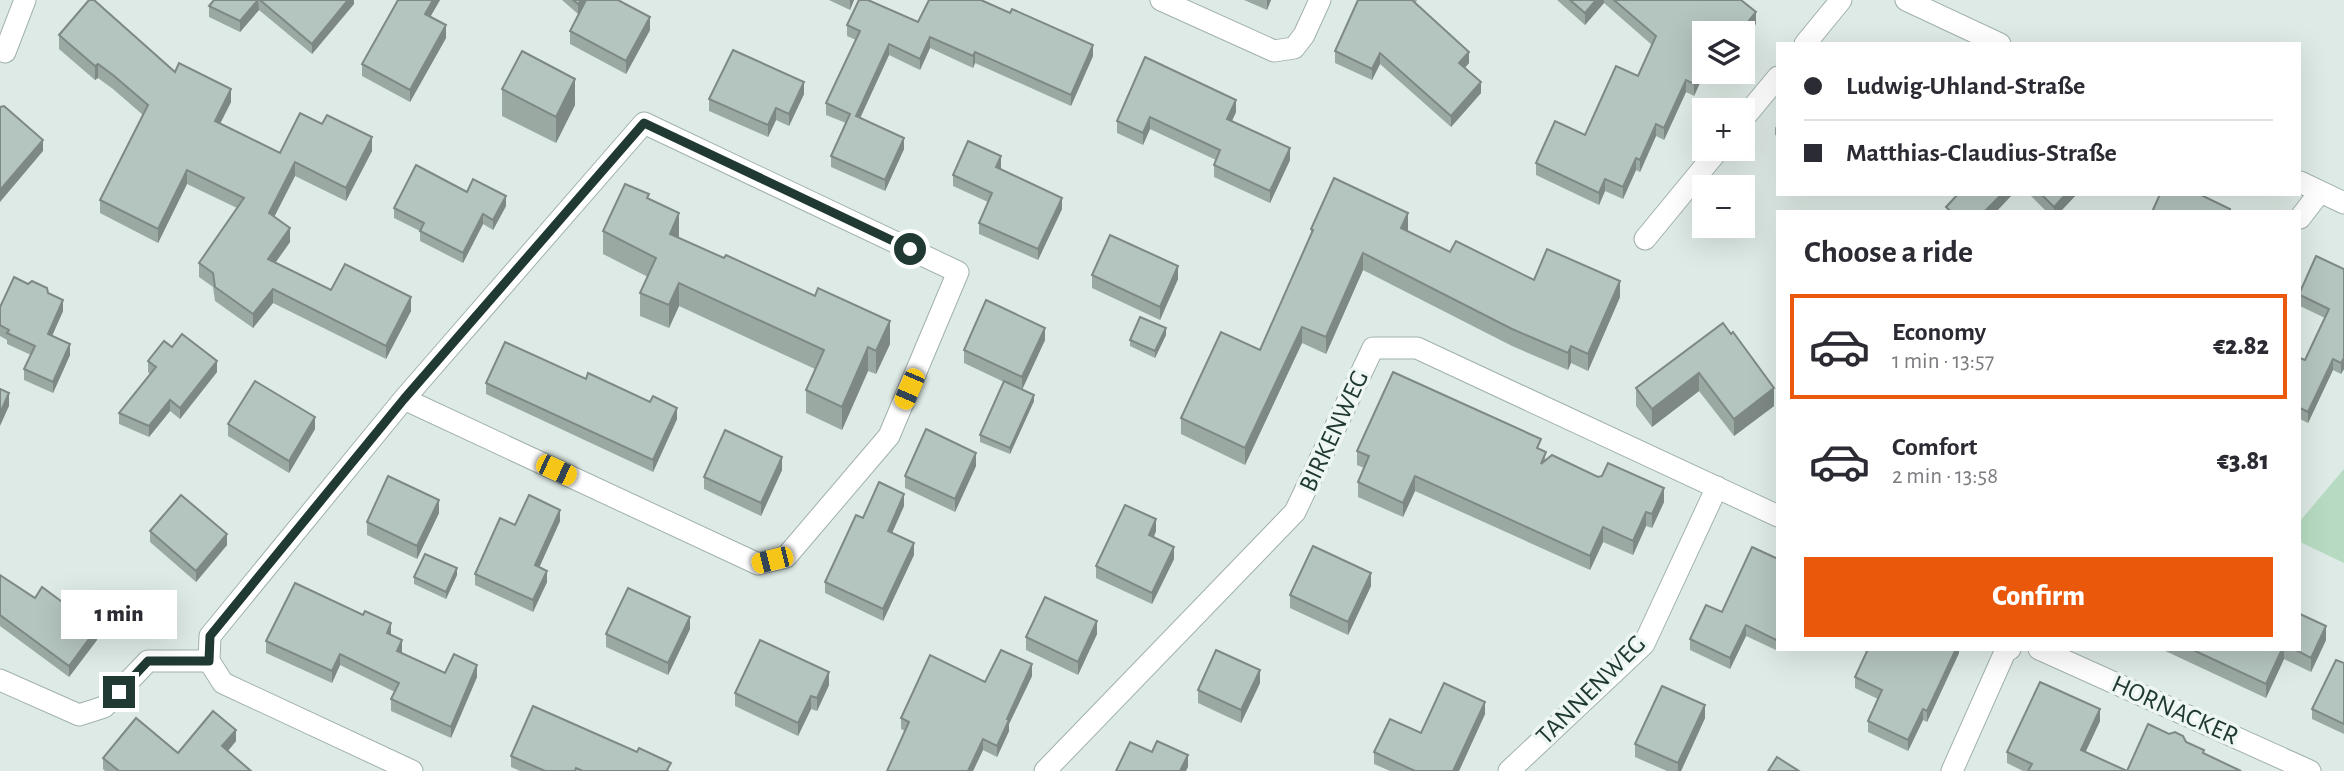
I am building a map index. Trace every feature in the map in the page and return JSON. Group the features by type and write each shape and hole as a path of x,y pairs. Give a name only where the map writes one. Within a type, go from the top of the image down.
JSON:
{"street":[{"path":"5,51 25,0"},
{"path":"1161,0 1274,51 1294,48 1304,35 1320,0"},
{"path":"1807,42 1841,0"},
{"path":"1906,0 1996,42"},
{"path":"1755,105 1776,79"},
{"path":"404,399 758,564 786,557 889,436 958,272 644,123 404,399 210,636 209,661 223,684 412,771"},
{"path":"1645,239 1709,161"},
{"path":"2301,182 2344,203"},
{"path":"2301,217 2320,192"},
{"name":"BIRKENWEG","path":"1045,771 1295,512 1373,348 1417,348 1776,515"},
{"name":"TANNENWEG","path":"1509,771 1644,644 1717,487"},
{"path":"1952,771 2007,651"},
{"name":"HORNACKER","path":"2043,651 2310,771"},
{"path":"0,680 79,715 104,707 148,661 209,661"}],"green space":[{"path":"2344,469 2344,563 2301,542 2301,520"}],"building":[{"path":"89,0 94,0 175,72 179,63 231,89 215,121 280,153 300,113 322,124 327,115 372,137 346,188 295,162 269,213 290,228 268,259 331,290 345,264 411,297 386,346 273,289 253,314 215,287 213,273 199,263 244,198 187,170 158,229 100,200 148,105 113,75 98,64 95,66 59,35"},
{"path":"214,0 258,0 240,21 209,6"},
{"path":"260,0 348,0 312,44"},
{"path":"398,0 433,0 425,14 446,25 410,90 362,64"},
{"path":"586,0 618,0 650,17 626,61 570,31"},
{"path":"859,0 868,0 918,22 929,0 981,0 1010,13 1012,9 1093,45 1071,95 975,52 973,56 930,37 920,59 889,44 856,116 904,138 885,180 831,156 850,114 826,103 860,31 847,25"},
{"path":"1358,0 1412,0 1469,52 1459,63 1481,82 1451,116 1380,53 1372,69 1335,51"},
{"path":"1570,0 1596,0 1585,13"},
{"path":"1614,0 1741,0 1756,12 1749,21 1692,21 1692,83 1686,80 1664,128 1656,124 1640,160 1636,158 1623,187 1605,179 1599,193 1536,163 1555,121 1585,135 1616,66 1638,76 1656,36"},
{"path":"733,50 804,82 789,114 776,108 768,125 709,99"},
{"path":"522,51 575,79 556,117 502,89"},
{"path":"1145,57 1236,100 1227,119 1290,148 1270,191 1214,165 1220,150 1150,117 1143,133 1117,121"},
{"path":"4,106 43,140 0,190 0,107"},
{"path":"968,141 1001,156 996,167 1062,198 1038,249 979,223 992,193 953,175"},
{"path":"416,165 467,192 473,179 506,196 493,220 483,214 463,253 420,231 424,223 394,208"},
{"path":"1334,178 1408,213 1401,228 1450,252 1456,241 1534,280 1547,249 1620,281 1588,354 1571,346 1568,353 1512,329 1363,253 1326,337 1302,327 1245,448 1181,418 1221,332 1260,350"},
{"path":"625,184 649,194 647,198 679,213 670,234 724,258 726,255 815,296 818,288 890,321 876,351 868,347 842,407 806,390 824,350 679,283 669,305 640,293 656,258 603,231"},
{"path":"1956,196 2000,196 1986,210 1949,210 1946,207"},
{"path":"2043,196 2064,196 2054,207"},
{"path":"2159,196 2203,196 2230,209 2230,210 2153,210"},
{"path":"1110,235 1178,266 1160,307 1092,275"},
{"path":"2316,256 2344,269 2344,358 2341,363 2333,359 2308,412 2301,408 2301,358 2305,360 2329,309 2301,295"},
{"path":"14,277 28,284 32,281 47,288 48,293 63,300 48,334 70,344 53,382 24,369 35,346 7,333 9,330 0,325 0,307"},
{"path":"986,300 1045,328 1022,377 964,350"},
{"path":"1140,317 1166,328 1155,351 1130,340"},
{"path":"1723,323 1731,334 1733,332 1774,388 1734,419 1699,373 1652,409 1636,388"},
{"path":"182,334 217,361 180,408 170,400 149,426 119,413 156,367 148,361 164,341 172,347"},
{"path":"505,342 586,379 588,373 650,402 653,396 677,408 653,460 486,383"},
{"path":"1393,372 1541,439 1537,448 1546,452 1541,464 1552,455 1598,477 1602,476 1608,463 1664,488 1652,514 1646,512 1633,541 1603,527 1590,556 1415,476 1403,503 1358,482 1369,456 1357,451"},
{"path":"255,381 315,417 289,461 228,424"},
{"path":"1004,381 1034,395 1010,448 980,435"},
{"path":"0,389 9,393 0,413"},
{"path":"926,429 976,453 955,499 905,476"},
{"path":"725,430 782,457 761,503 704,477"},
{"path":"388,476 439,500 417,546 367,522"},
{"path":"879,482 904,494 888,531 914,543 883,609 825,582 856,515 863,518"},
{"path":"181,495 227,534 196,571 150,531"},
{"path":"529,495 560,510 535,565 547,571 533,600 475,574 500,518 515,525"},
{"path":"1125,505 1156,519 1149,535 1174,547 1152,593 1096,566"},
{"path":"1313,546 1371,573 1348,622 1290,595"},
{"path":"1752,547 1776,558 1776,640 1746,625 1730,658 1690,639 1706,605 1722,612"},
{"path":"425,554 457,568 446,592 414,577"},
{"path":"0,575 35,598 42,587 97,628 69,666 0,615"},
{"path":"295,583 363,615 365,611 391,623 387,633 402,640 397,651 445,673 454,654 477,665 451,727 391,699 399,683 340,654 332,671 266,641"},
{"path":"628,588 690,617 668,663 606,634"},
{"path":"1045,597 1097,621 1078,662 1026,637"},
{"path":"2301,614 2326,626 2311,658 2298,651 2301,651"},
{"path":"760,640 829,672 817,698 811,696 798,723 735,693"},
{"path":"1001,650 1032,664 997,746 983,739 968,771 887,771 909,722 901,718 930,655 985,682"},
{"path":"1216,650 1260,670 1241,710 1198,690"},
{"path":"1867,651 1955,651 1927,711 1923,709 1908,740 1868,721 1882,690 1855,677"},
{"path":"2195,651 2281,651 2266,684"},
{"path":"2336,660 2344,663 2344,724 2312,709"},
{"path":"2040,682 2100,709 2081,750 2127,771 2028,771 2032,764 2007,752"},
{"path":"1444,683 1485,702 1453,771 1415,771 1374,752 1390,719 1421,733"},
{"path":"1662,686 1705,705 1678,763 1635,744"},
{"path":"533,706 637,752 639,748 671,763 668,771 583,771 576,768 575,771 545,771 511,756"},
{"path":"213,711 236,730 222,746 251,771 119,771 103,758 136,718 178,753"},
{"path":"2148,724 2169,734 2175,732 2183,736 2186,742 2204,750 2203,753 2241,771 2127,771"},
{"path":"1157,741 1188,755 1180,771 1116,771 1130,742 1152,752"},
{"path":"1777,757 1799,771 1768,771"}],"route":[{"path":"119,692 148,661 209,661 210,636 404,399 644,123 910,249"}]}
